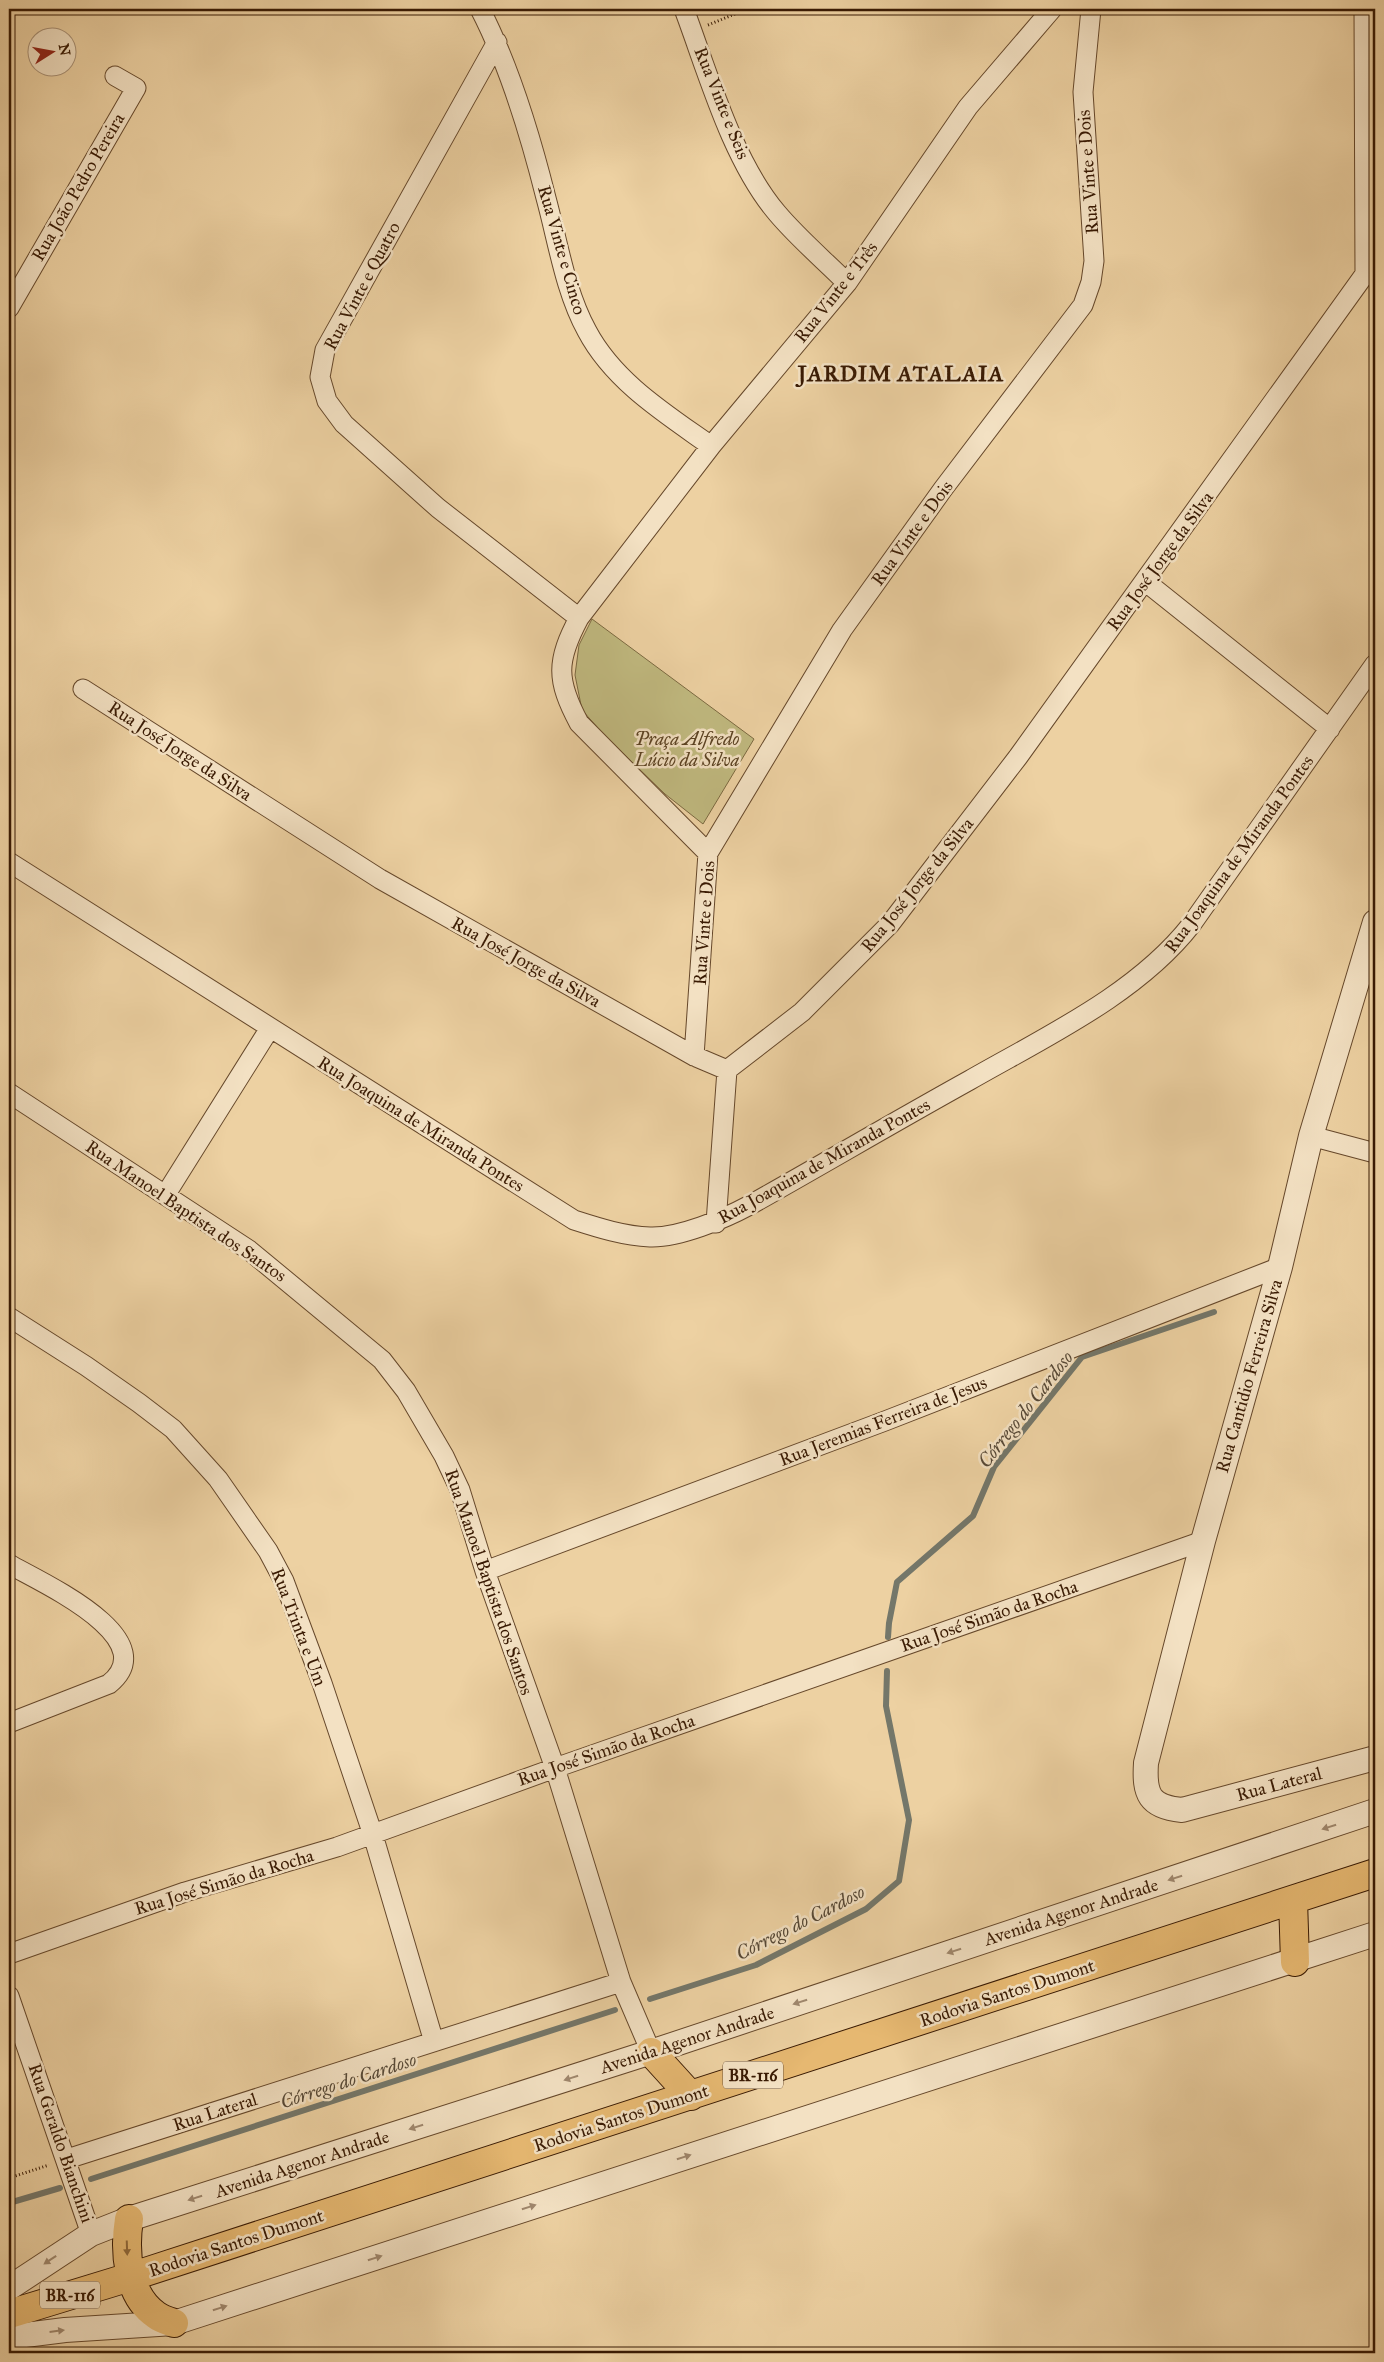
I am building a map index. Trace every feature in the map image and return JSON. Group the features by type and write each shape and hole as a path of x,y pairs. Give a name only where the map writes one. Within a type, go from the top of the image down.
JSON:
{"highway":[{"name":"Rodovia Santos Dumont","path":"9,2314 130,2277 691,2096 1375,1873"},
{"path":"1293,1900 1295,1962"},
{"path":"651,2052 691,2096"},
{"path":"129,2220 127,2254 130,2277 147,2306 157,2316 174,2323"}],"street":[{"name":"Rua Vinte e Cinco","path":"480,9 497,42 539,168 570,292 587,332 616,371 643,396 711,446"},
{"name":"Rua Vinte e Seis","path":"684,9 734,140 752,174 776,212 847,283"},
{"name":"Rua Vinte e Três","path":"579,618 711,446 847,283 968,107 1052,9"},
{"name":"Rua Vinte e Dois","path":"694,1056 708,853 842,630 943,489 1083,305 1091,282 1094,261 1083,92 1091,9"},
{"path":"1368,18 1370,267"},
{"name":"Rua Vinte e Quatro","path":"497,42 325,350 320,377 327,402 344,424 438,508 579,618"},
{"name":"Rua João Pedro Pereira","path":"9,308 136,88 115,76"},
{"name":"Rua José Jorge da Silva","path":"83,689 380,880 694,1056 727,1070 802,1012 890,924 1018,757 1146,582 1370,267"},
{"path":"1146,582 1330,729"},
{"path":"579,618 567,640 561,676 566,699 579,723 708,853"},
{"name":"Rua Joaquina de Miranda Pontes","path":"9,862 574,1220 605,1230 652,1237 716,1223 1046,1036 1140,978 1174,947 1191,925 1375,664"},
{"name":"Rua Cantidio Ferreira Silva","path":"1182,1810 1165,1808 1152,1800 1145,1783 1146,1763 1203,1542 1280,1267 1311,1136 1375,922"},
{"path":"166,1194 270,1028"},
{"path":"716,1223 727,1070"},
{"name":"Rua Manoel Baptista dos Santos","path":"9,1094 166,1194 249,1250 382,1360 406,1391 444,1456 460,1490 485,1570 555,1768 620,1982 651,2052"},
{"path":"1311,1136 1375,1153"},
{"name":"Rua Jeremias Ferreira de Jesus","path":"485,1570 885,1421 1280,1267"},
{"name":"Rua Trinta e Um","path":"9,1317 117,1387 172,1429 218,1479 268,1551 284,1581 322,1683 373,1835 434,2042"},
{"name":"Rua José Simão da Rocha","path":"9,1954 185,1892 373,1835 555,1768 1203,1542"},
{"path":"9,1564 94,1614 112,1631 121,1644 124,1659 120,1675 109,1684 9,1722"},
{"name":"Rua Lateral","path":"1182,1810 1375,1758"},
{"name":"Avenida Agenor Andrade","path":"9,2288 91,2234 129,2220 651,2052 1375,1811"},
{"path":"9,2337 65,2330 174,2323 721,2145 1295,1962 1375,1934"},
{"name":"Rua Lateral","path":"67,2159 620,1982"},
{"name":"Rua Geraldo Bianchini","path":"9,1996 67,2159 91,2234"}],"path":[{"path":"692,31 747,9"},
{"path":"9,2178 67,2159"}],"green space":[{"name":"Praça Alfredo Lúcio da Silva","path":"592,619 754,739 703,824 665,794 605,736 582,710 575,675 579,645"}],"waterway":[{"name":"Córrego do Cardoso","path":"888,1637 897,1582 973,1516 994,1467 1082,1357 1214,1312"},
{"name":"Córrego do Cardoso","path":"650,1999 756,1965 866,1909 899,1881 909,1820 886,1706 887,1671"},
{"name":"Córrego do Cardoso","path":"91,2179 615,2010"},
{"name":"Córrego do Cardoso","path":"9,2203 60,2188"}],"district":[{"name":"JARDIM ATALAIA","path":"901,373"}]}
